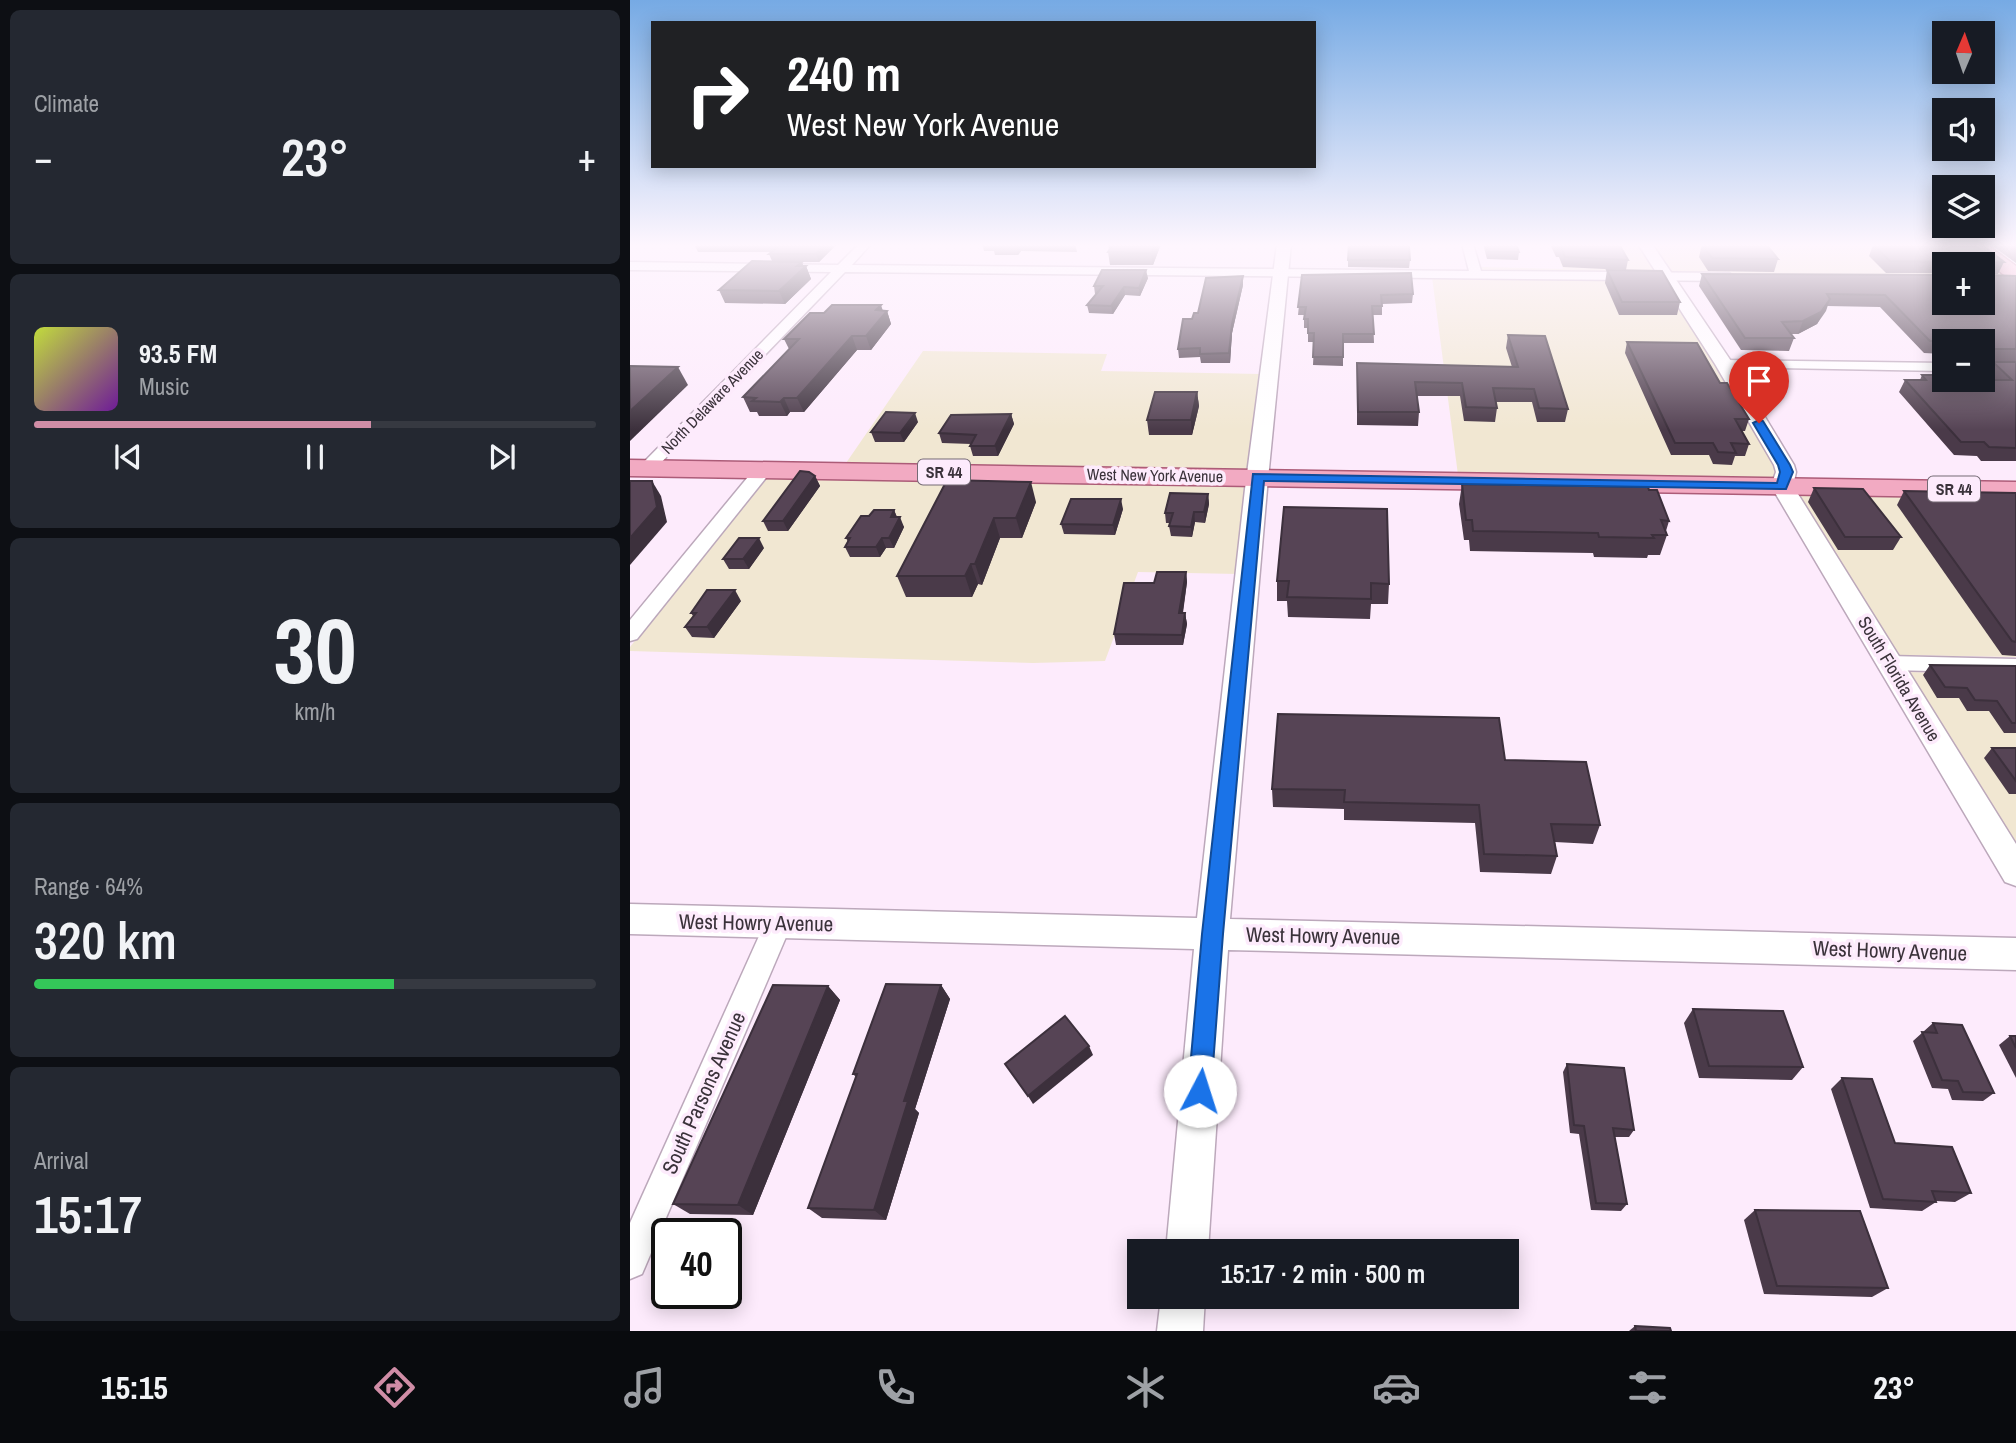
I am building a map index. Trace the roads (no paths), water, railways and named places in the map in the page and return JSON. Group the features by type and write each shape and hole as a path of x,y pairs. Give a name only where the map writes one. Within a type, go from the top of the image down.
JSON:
{"main road":[{"name":"West New York Avenue","path":"639,468 2016,490"}],"street":[{"name":"North Delaware Avenue","path":"639,468 803,306"},
{"path":"1188,1239 1212,934 1276,306"},
{"path":"1687,306 1784,465 1786,472 1782,486"},
{"path":"1724,364 1932,367"},
{"path":"1995,368 2016,368"},
{"path":"630,634 763,470"},
{"name":"South Florida Avenue","path":"1782,486 2016,872"},
{"path":"1889,663 2016,666"},
{"name":"West Howry Avenue","path":"630,919 2016,954"},
{"name":"South Parsons Avenue","path":"630,1262 779,923"},
{"path":"1180,1331 1182,1309"}]}
